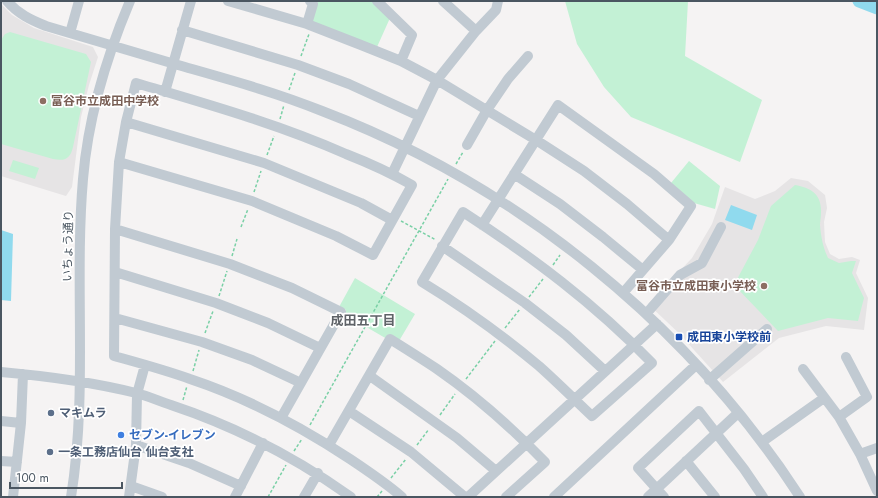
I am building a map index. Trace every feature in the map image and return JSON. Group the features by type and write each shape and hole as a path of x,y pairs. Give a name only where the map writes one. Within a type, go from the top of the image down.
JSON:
{"street":[{"path":"7,1 13,8 29,19 70,33 261,88 338,117 405,146 452,171 498,199 566,247 623,293 657,324 696,365 762,442 800,497"},
{"path":"70,33 79,1"},
{"name":"いちょう通り","path":"71,497 78,442 83,179 90,124 98,90 112,45 130,1"},
{"path":"165,92 172,63 191,1"},
{"path":"228,1 307,24 401,61 437,80 536,140 590,176 627,204 669,240"},
{"path":"307,24 313,4 310,1"},
{"path":"377,1 412,35 401,61"},
{"path":"443,1 476,31"},
{"path":"392,174 437,80 476,31 496,10 498,1"},
{"path":"182,30 305,68 349,84 419,116"},
{"path":"467,145 487,110 508,79 528,56"},
{"path":"119,162 252,201 336,236 373,255 412,185 392,174 331,147 277,126 136,83 126,122 119,162 115,229 114,356 190,379 249,402 306,431 329,445 387,484 402,497"},
{"path":"482,225 558,105 654,174 691,206 669,240 623,293"},
{"path":"126,122 264,163 361,203 393,218"},
{"path":"514,174 560,204 603,236 644,270"},
{"path":"463,212 519,248 593,306 634,344 652,364 592,416 539,366 500,335 458,304 422,282 443,245 463,212"},
{"path":"646,314 680,275 702,263 721,228"},
{"path":"115,229 230,264 292,288 340,312 281,418"},
{"path":"443,245 525,303 566,335 605,371"},
{"path":"115,272 216,303 268,323 320,348"},
{"path":"115,318 202,342 252,360 301,383"},
{"path":"349,411 411,452 466,497 657,324"},
{"path":"709,380 768,329"},
{"path":"329,445 390,340 437,369 461,386 527,443 545,462 506,497"},
{"path":"839,417 867,397 846,357"},
{"path":"129,497 136,445 137,394 145,365"},
{"path":"554,497 696,365"},
{"path":"803,369 839,417 860,454 877,492"},
{"path":"1,372 80,382 137,394 194,412 236,429 263,443 318,473 352,497"},
{"path":"13,497 21,423 22,374"},
{"path":"370,376 435,421 496,471"},
{"path":"762,442 824,398"},
{"path":"660,493 638,468 699,411 763,497"},
{"path":"648,497 660,493 686,461 738,413"},
{"path":"1,422 21,423"},
{"path":"235,497 263,443"},
{"path":"136,445 189,463 240,486"},
{"path":"860,454 877,448"},
{"path":"1,461 17,462"},
{"path":"686,461 715,497"},
{"path":"304,497 318,473"},
{"path":"131,486 162,497"}],"path":[{"path":"455,166 467,145"},
{"path":"294,452 449,177"},
{"path":"393,218 419,230 443,245"},
{"path":"377,497 525,303 562,252"},
{"path":"182,401 190,379"},
{"path":"268,497 287,464"}],"shaded area":[{"name":"富谷市立成田中学校","path":"1,4 12,15 34,28 93,47 98,57 81,117 72,187 66,196 1,176"},
{"name":"富谷市立成田東小学校","path":"791,178 808,181 825,195 827,208 824,222 825,242 830,254 839,259 852,257 860,260 856,273 868,298 864,330 826,326 779,338 723,382 684,338 648,304 692,258 712,224 725,187 755,199 775,191"}],"green space":[{"path":"319,1 372,1 390,18 377,47 314,24 311,19"},
{"path":"565,1 688,1 685,56 762,100 740,162 631,117 604,87 577,44"},
{"name":"富谷市立成田中学校","path":"10,32 86,54 91,62 72,151 66,159 53,159 1,144 1,40 5,34"},
{"path":"13,160 39,168 35,179 9,171"},
{"path":"689,161 720,186 715,209 694,203 671,183"},
{"path":"795,185 811,190 820,201 821,234 828,258 839,263 856,261 852,273 864,298 858,321 828,318 778,331 734,285 758,240 771,206"},
{"path":"355,278 415,314 399,341 387,339 344,314 346,310 339,307"}],"water":[{"path":"731,205 757,215 752,230 725,220"},
{"path":"1,230 13,234 11,301 1,300"}],"waterway":[{"path":"859,1 877,8"}],"place":[{"name":"富谷市立成田中学校","path":"43,101"},
{"name":"富谷市立成田東小学校","path":"764,286"},
{"name":"成田東小学校前","path":"679,337"},
{"name":"マキムラ","path":"51,413"},
{"name":"セブン-イレブン","path":"121,435"},
{"name":"一条工務店仙台 仙台支社","path":"50,452"}],"district":[{"name":"成田五丁目","path":"363,320"}]}
